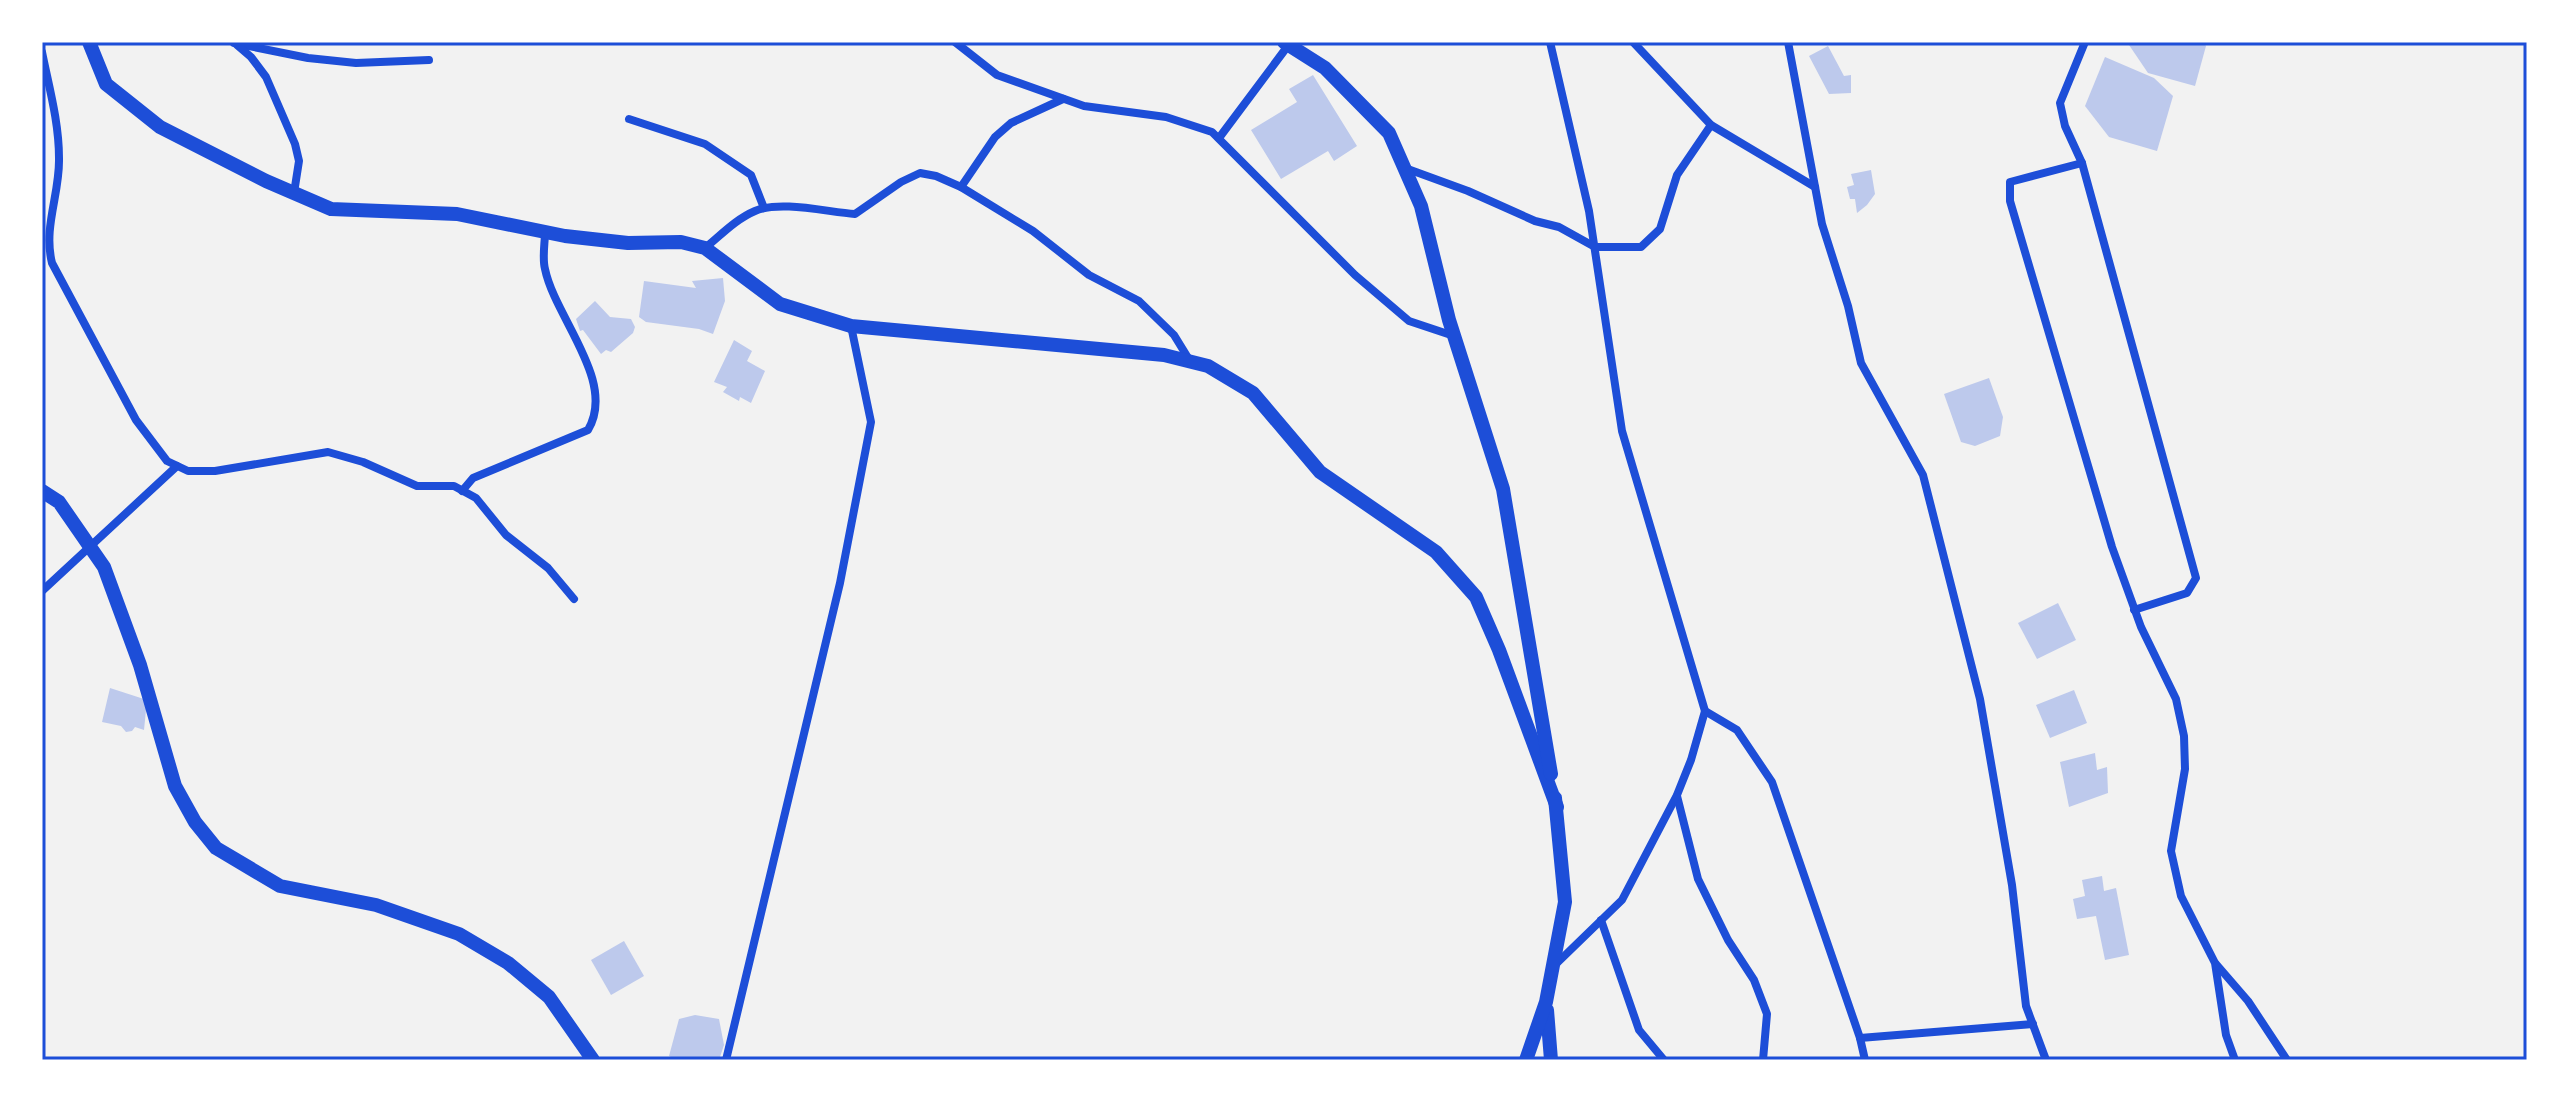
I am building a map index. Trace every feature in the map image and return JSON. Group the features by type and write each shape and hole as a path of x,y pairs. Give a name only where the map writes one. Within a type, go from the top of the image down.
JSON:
{"street":[{"path":"89,42 106,84 160,127 331,209 457,214 545,232 628,243 681,242 705,248 780,304 851,326 1164,355 1208,366 1253,393 1320,472 1436,552 1476,597 1557,807"},
{"path":"234,42 251,57 266,77 295,144 299,161 294,193"},
{"path":"234,42 308,58 356,63 429,60"},
{"path":"955,42 997,75 1064,99 1084,106 1166,117 1212,132 1355,275 1398,312 1409,321 1454,336"},
{"path":"1550,42 1589,211 1622,431 1705,711 1677,795 1622,900 1553,967"},
{"path":"1633,42 1711,125 1815,187"},
{"path":"1788,42 1822,224 1848,306 1861,363 1923,475 1980,699 2012,885 2026,1006 2046,1060"},
{"path":"2085,42 2060,103 2065,126 2082,163 2196,578 2187,593 2134,610"},
{"path":"1219,138 1287,43 1325,68 1389,133 1421,206 1454,336 1503,489 1557,807 1565,902 1546,1002 1526,1060"},
{"path":"42,52 59,158 49,227 48,245 52,263 136,420 167,461 188,471 215,471 328,452 363,462 417,486 454,486 476,498 506,535 548,568 574,599"},
{"path":"961,187 995,137 1011,123 1064,99"},
{"path":"629,119 705,144 751,175 764,208"},
{"path":"1404,168 1468,191 1535,221 1559,227 1595,247 1641,247 1660,229 1677,175 1711,125"},
{"path":"2082,163 2010,182 2010,201 2112,547 2134,610 2176,699 2182,724 2185,769 2171,851 2181,896 2215,963 2248,1001 2287,1060"},
{"path":"705,248 734,224 764,208 771,206 855,214 901,182 920,173 936,176 961,187 1033,231 1089,275 1139,301 1174,335 1190,362"},
{"path":"462,491 473,478 588,430 595,419 597,392 544,268 545,232"},
{"path":"726,1060 840,583 871,422 851,326"},
{"path":"42,591 177,466"},
{"path":"42,491 59,502 104,567 140,665 175,786 195,822 216,848 280,886 376,905 459,934 508,963 549,997 593,1060"},
{"path":"1705,711 1737,730 1772,782 1865,1060"},
{"path":"1677,795 1698,879 1728,940 1754,980 1767,1014 1763,1060"},
{"path":"1601,920 1639,1030 1664,1060"},
{"path":"2215,963 2226,1035 2235,1060"},
{"path":"1546,1002 1551,1060"},
{"path":"1860,1038 2033,1024"}],"building":[{"path":"2127,42 2203,42 2206,46 2195,86 2148,73"},
{"path":"1828,46 1844,76 1851,75 1851,93 1829,94 1809,56"},
{"path":"2105,57 2154,78 2173,96 2157,151 2109,137 2085,106"},
{"path":"1313,75 1357,146 1334,161 1328,151 1281,179 1251,130 1297,102 1289,89"},
{"path":"1871,170 1875,194 1857,213 1855,199 1850,199 1847,187 1854,185 1851,174"},
{"path":"723,278 725,301 713,334 699,329 646,322 639,317 644,281 696,288 692,281"},
{"path":"595,301 610,317 631,319 635,327 633,333 611,352 606,350 601,354 583,330 580,331 576,319"},
{"path":"734,340 752,351 747,361 765,371 751,403 740,397 739,401 723,392 727,387 714,382"},
{"path":"1989,378 2003,417 2000,436 1975,446 1961,442 1944,394"},
{"path":"2058,603 2076,640 2037,659 2018,623"},
{"path":"110,688 147,700 144,730 135,727 126,732 121,726 102,722"},
{"path":"2074,690 2087,723 2050,738 2036,705"},
{"path":"2095,753 2097,770 2107,767 2108,793 2069,807 2060,762"},
{"path":"2102,876 2104,891 2116,888 2129,955 2105,960 2096,916 2077,919 2073,899 2085,896 2082,880"},
{"path":"624,941 644,976 611,995 591,960"},
{"path":"695,1015 719,1019 724,1045 719,1060 676,1060 669,1056 679,1019"}]}
